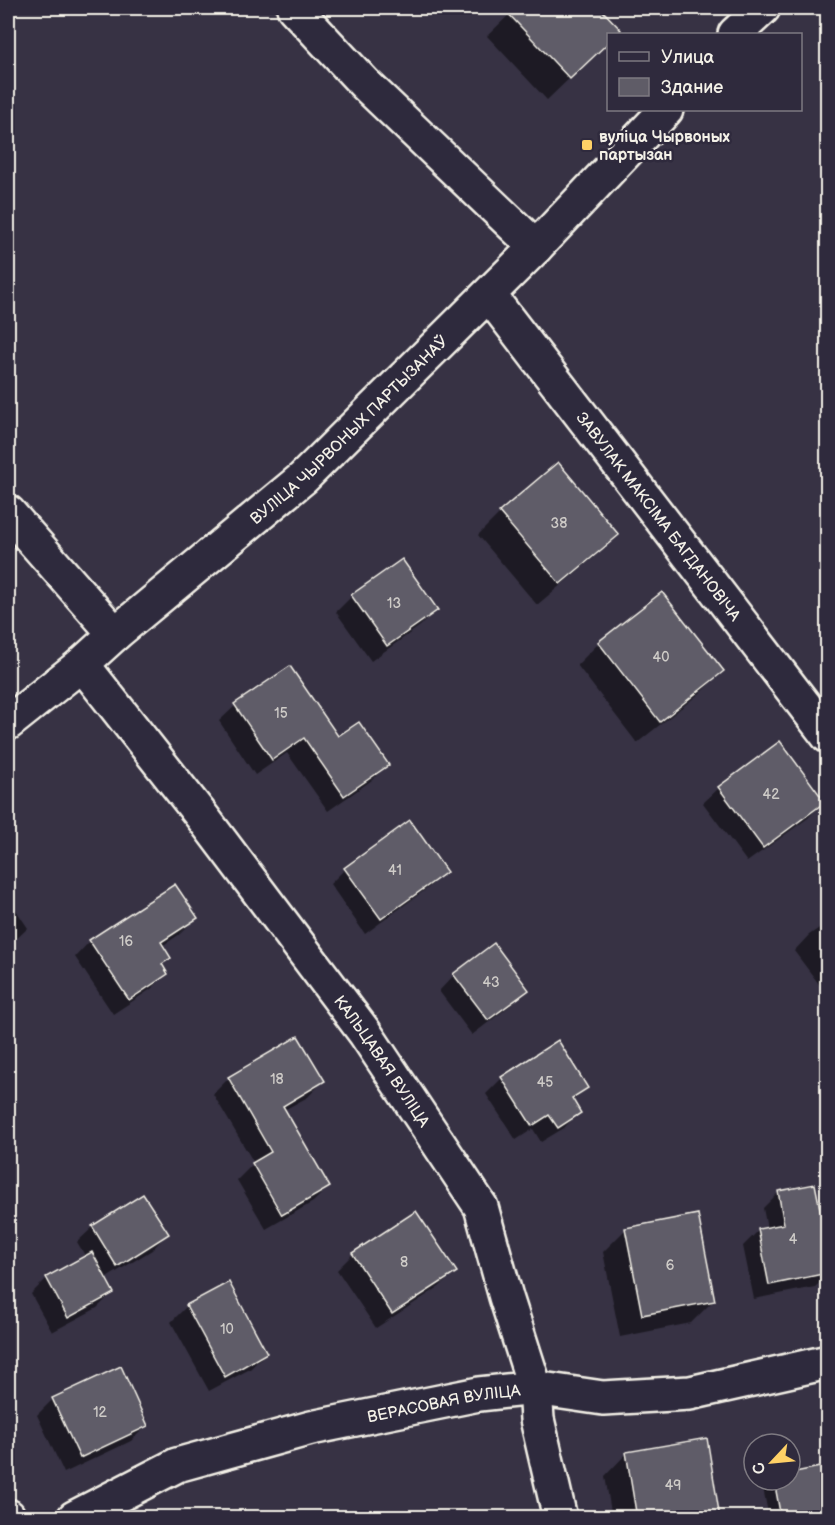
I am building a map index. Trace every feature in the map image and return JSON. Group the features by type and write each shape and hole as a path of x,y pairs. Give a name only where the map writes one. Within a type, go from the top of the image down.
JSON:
{"street":[{"path":"294,8 364,83 537,248"},
{"path":"736,33 763,8"},
{"name":"ВУЛІЦА ЧЫРВОНЫХ ПАРТЫЗАНАЎ","path":"8,723 82,664 303,478 537,248 665,111"},
{"name":"ЗАВУЛАК МАКСІМА БАГДАНОВІЧА","path":"489,296 828,736"},
{"path":"8,512 115,634"},
{"name":"КАЛЬЦАВАЯ ВУЛІЦА","path":"82,664 204,819 365,1033 481,1207 535,1388 537,1419 560,1518"},
{"name":"ВЕРАСОВАЯ ВУЛІЦА","path":"74,1518 177,1465 311,1428 479,1394 535,1388 603,1398 690,1393 828,1362"}],"building":[{"path":"503,8 600,8 621,30 618,33 607,33 607,44 570,79"},
{"path":"558,462 619,535 560,584 499,512"},
{"path":"402,559 438,610 387,646 351,595"},
{"path":"662,592 724,671 660,722 598,642"},
{"path":"290,666 338,736 359,722 389,765 344,796 304,738 272,760 234,704"},
{"path":"780,741 825,802 763,848 718,787"},
{"path":"410,820 447,872 381,919 344,868"},
{"path":"175,884 198,918 161,942 171,958 162,964 168,974 129,1000 89,940"},
{"path":"494,943 529,990 488,1020 453,974"},
{"path":"298,1036 325,1081 283,1106 330,1187 282,1215 252,1163 271,1152 228,1077"},
{"path":"558,1040 588,1088 572,1098 581,1113 558,1128 549,1115 532,1126 501,1077"},
{"path":"815,1184 828,1249 828,1273 769,1285 758,1229 784,1224 778,1191"},
{"path":"143,1194 169,1234 117,1267 92,1226"},
{"path":"416,1211 457,1272 392,1314 352,1253"},
{"path":"698,1214 715,1301 642,1315 625,1228"},
{"path":"92,1252 114,1293 68,1318 46,1277"},
{"path":"229,1282 267,1353 225,1377 186,1305"},
{"path":"121,1366 148,1426 80,1458 52,1398"},
{"path":"707,1438 720,1518 637,1518 626,1452"},
{"path":"820,1467 828,1518 781,1518 776,1492 802,1492 802,1471"}],"place":[{"name":"вуліца Чырвоных партызан","path":"587,145"}]}
